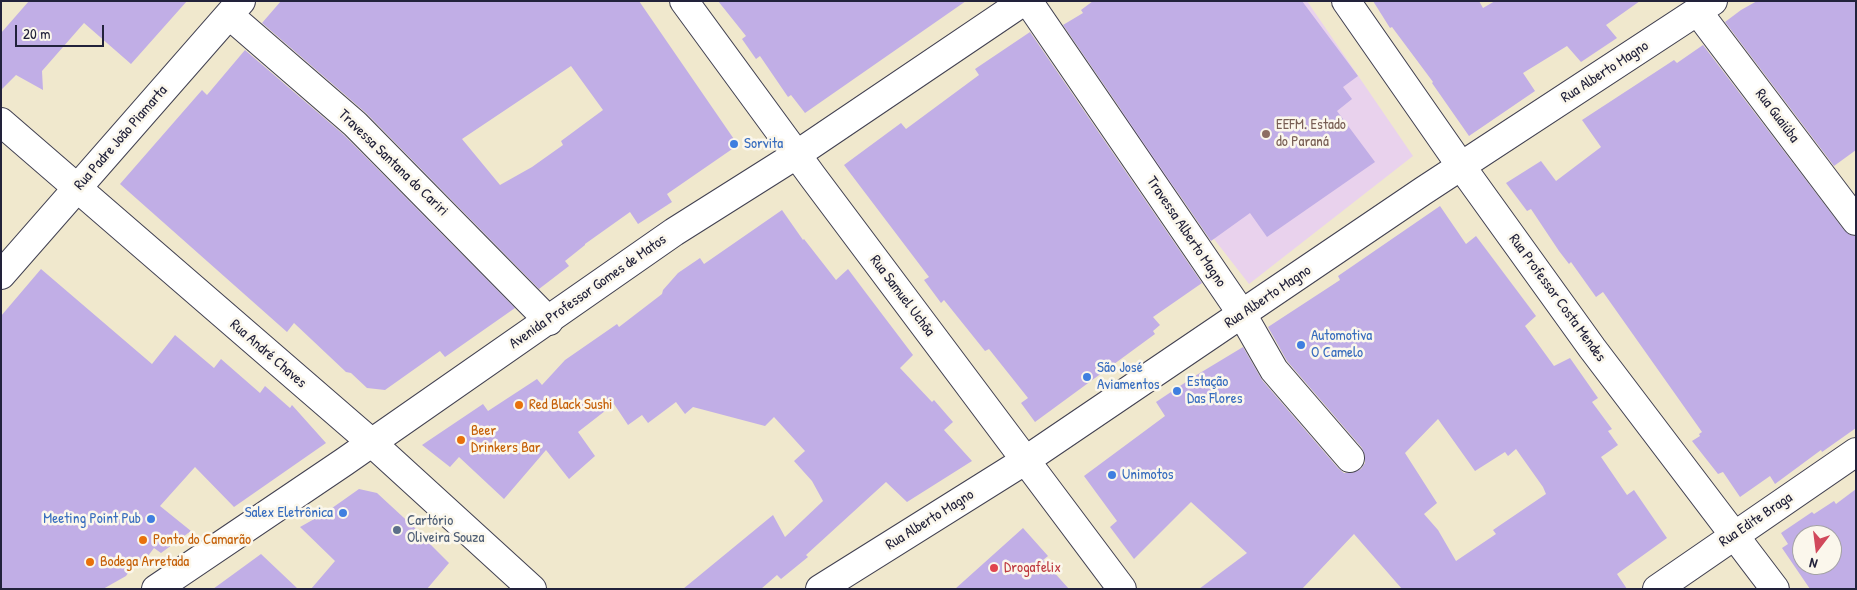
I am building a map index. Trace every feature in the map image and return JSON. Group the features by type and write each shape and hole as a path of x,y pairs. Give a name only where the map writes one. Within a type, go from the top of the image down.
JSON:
{"street":[{"name":"Rua Samuel Uchôa","path":"684,1 796,155 1122,589"},
{"name":"Avenida Professor Gomes de Matos","path":"156,589 372,443 674,232 796,155 1026,1"},
{"name":"Travessa Alberto Magno","path":"1026,1 1242,314 1274,370 1350,458"},
{"name":"Rua Professor Costa Mendes","path":"1346,1 1461,166 1592,348 1775,589"},
{"name":"Rua Alberto Magno","path":"820,589 1026,460 1461,166 1705,7"},
{"name":"Rua Guaiúba","path":"1705,7 1848,193 1856,221"},
{"name":"Rua Padre João Piamarta","path":"1,275 235,8"},
{"name":"Travessa Santana do Cariri","path":"235,8 356,124 549,320"},
{"name":"Rua André Chaves","path":"1,122 372,443 532,589"},
{"name":"Rua Edite Braga","path":"1657,589 1856,452"}],"shaded area":[{"name":"EEFM. Estado do Paraná","path":"1285,1 1307,1 1413,156 1249,284 1116,113"}],"building":[{"path":"29,1 187,1 131,64 84,23 42,71 43,90 16,75 1,90 1,33"},
{"path":"281,1 639,1 738,145 667,194 672,202 638,224 630,212 585,244 565,261 569,266 539,289 366,113 262,23","holes":["571,66 603,110 561,141 563,145 532,167 500,185 462,139"]},
{"path":"718,1 966,1 805,113 791,95 788,97 760,56 756,59 742,39 746,36"},
{"name":"EEFM. Estado do Paraná","path":"1093,1 1302,1 1358,76 1343,87 1352,99 1337,111 1375,162 1267,237 1250,213 1211,241 1063,25 1083,13 1081,10"},
{"path":"1373,1 1479,1 1483,8 1495,1 1640,1 1606,25 1617,38 1581,62 1567,46 1523,73 1535,91 1469,136 1433,82 1392,27 1390,28"},
{"path":"1757,1 1856,1 1856,150 1834,166 1725,22"},
{"path":"1030,32 1202,283 1153,317 1160,325 1153,331 1155,334 1035,422 1021,403 1028,398 989,349 985,351 944,300 941,303 924,280 929,277 844,165 901,123 906,129 979,75 975,69"},
{"path":"1703,45 1844,230 1850,235 1856,236 1856,428 1822,452 1821,450 1775,484 1770,476 1740,497 1723,472 1718,474 1692,441 1700,436 1699,434 1702,432 1603,292 1596,297 1571,262 1569,264 1559,251 1531,209 1527,211 1506,183 1541,161 1556,181 1601,147 1582,120 1674,60 1677,63"},
{"path":"245,50 344,135 515,308 445,357 440,351 385,390 367,388 351,373 346,372 294,323 287,332 120,184 202,90 207,95"},
{"path":"1440,206 1466,244 1476,236 1536,316 1525,326 1554,366 1570,358 1598,398 1592,402 1612,429 1608,431 1618,445 1601,457 1627,495 1634,490 1667,538 1617,574 1627,589 1402,589 1354,534 1302,589 1199,589 1247,553 1191,502 1134,559 1110,527 1117,521 1084,476 1165,416 1156,402 1243,347 1262,380 1338,468 1344,473 1352,473 1361,469 1365,463 1362,448 1287,361 1268,327 1340,280 1338,276","holes":["1438,419 1475,471 1505,452 1508,456 1516,449 1546,494 1493,530 1496,534 1456,561 1438,530 1424,514 1437,503 1405,453"]},
{"path":"782,210 803,240 836,280 848,269 913,355 900,368 932,402 934,400 953,422 944,430 972,461 907,502 886,482 806,555 808,557 781,579 777,575 761,589 683,589 773,515 785,537 823,501 812,481 794,461 805,451 774,417 765,426 693,407 685,414 676,402 648,423 642,415 628,425 614,404 578,432 595,456 569,479 546,450 504,499 459,457 450,467 422,445 483,404 488,411 537,379 542,385 565,360 617,324 619,327 662,294 663,290 678,273 700,258 704,264"},
{"path":"41,269 152,364 175,335 214,368 221,359 260,393 265,386 290,408 292,405 326,443 234,507 195,467 160,506 191,531 161,553 154,548 142,564 137,560 126,576 103,589 1,589 1,316"},
{"path":"359,489 377,493 429,541 449,563 427,589 311,589 335,561 300,527 325,513"},
{"path":"1856,489 1856,589 1810,589 1800,575 1842,575 1842,525 1793,525 1812,512 1814,514 1834,501 1836,504"},
{"path":"1792,526 1792,563 1782,548 1788,544 1781,533"},
{"path":"1023,528 1048,556 1043,560 1069,589 955,589"},
{"path":"261,554 298,589 213,589"}],"place":[{"name":"EEFM. Estado do Paraná","path":"1266,134"},
{"name":"Sorvita","path":"734,144"},
{"name":"Automotiva O Camelo","path":"1301,345"},
{"name":"São José Aviamentos","path":"1087,377"},
{"name":"Estação Das Flores","path":"1177,391"},
{"name":"Red Black Sushi","path":"519,405"},
{"name":"Beer Drinkers Bar","path":"461,440"},
{"name":"Unimotos","path":"1112,475"},
{"name":"Salex Eletrônica","path":"343,513"},
{"name":"Meeting Point Pub","path":"151,519"},
{"name":"Cartório Oliveira Souza","path":"397,530"},
{"name":"Ponto do Camarão","path":"143,540"},
{"name":"Bodega Arretada","path":"90,562"},
{"name":"Drogafelix","path":"994,568"}]}
